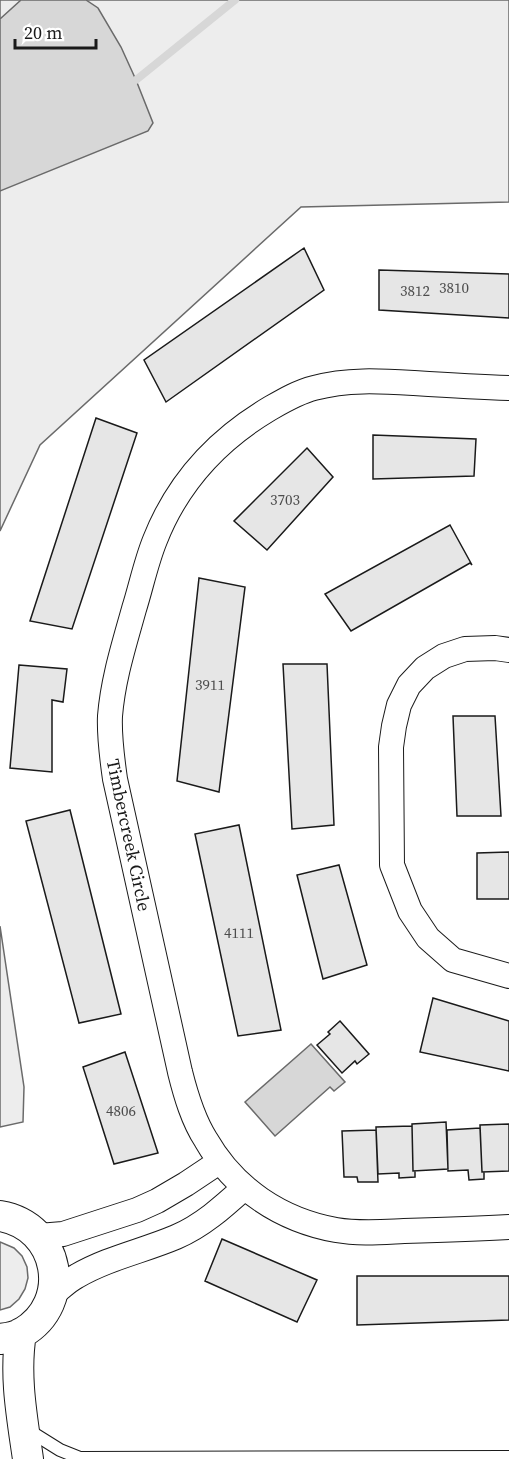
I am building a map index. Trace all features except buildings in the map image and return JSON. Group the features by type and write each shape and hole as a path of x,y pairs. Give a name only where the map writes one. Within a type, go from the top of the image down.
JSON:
{"street":[{"name":"Timbercreek Circle","path":"509,388 370,381 341,382 313,388 285,400 258,415 230,436 188,479 171,506 154,541 117,669 110,718 115,779 180,1072 194,1116 204,1139 219,1162 243,1188 265,1204 312,1225 366,1233 509,1227"},
{"path":"509,653 495,648 465,649 444,656 425,668 409,685 399,705 391,747 392,865 410,910 428,938 453,960 509,976"},
{"path":"39,1236 63,1234 137,1210 157,1201 219,1162"},
{"path":"51,1296 74,1277 99,1264 178,1236 224,1207 243,1188"},
{"path":"4,1209 39,1236 50,1254 54,1275 51,1296 43,1313 34,1324 11,1336 18,1359 19,1394 28,1459"}],"lane":[{"path":"23,1426 46,1442 79,1458 509,1457"}],"shaded area":[{"path":"0,0 509,0 509,202 301,207 40,445 0,531"},
{"path":"21,0 86,0 98,8 121,47 153,123 148,131 0,191 0,19"},
{"path":"0,926 24,1087 23,1122 0,1127"},
{"path":"311,1044 345,1082 334,1091 330,1087 275,1136 245,1102"},
{"path":"0,1242 14,1248 22,1256 27,1267 28,1278 19,1299 10,1307 0,1310"}],"waterway":[{"path":"136,80 235,0"}]}
